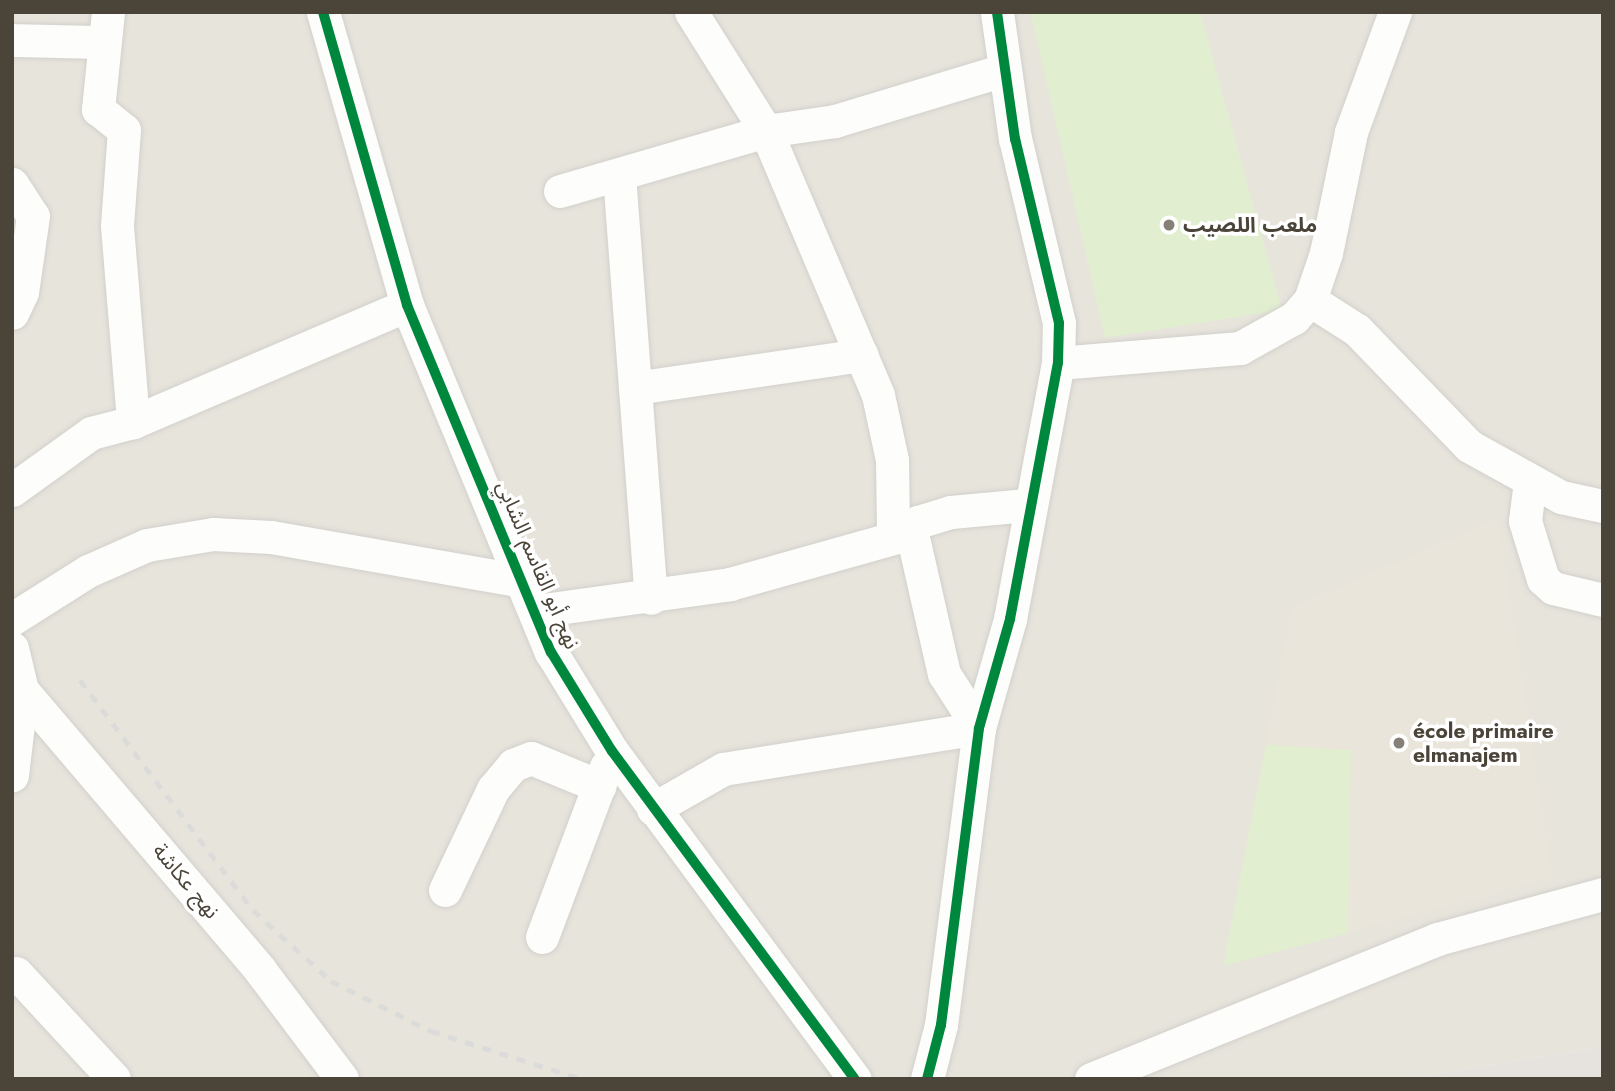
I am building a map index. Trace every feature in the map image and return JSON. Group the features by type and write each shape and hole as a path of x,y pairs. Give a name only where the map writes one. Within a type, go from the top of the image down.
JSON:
{"street":[{"name":"نهج أبو القاسم الشابي","path":"323,12 407,305 551,652 612,751 653,809 851,1072"},
{"path":"691,12 766,131 862,355 892,460 903,535 944,674 979,728"},
{"path":"927,1079 941,1026 979,728 1010,619 1027,505 1058,363 1059,323 1004,70 997,12"},
{"path":"1058,363 1240,348 1287,324 1310,300 1354,121 1395,12"},
{"path":"12,40 105,27 98,109 124,130 117,226 133,422"},
{"path":"560,191 766,131 835,121 1004,70"},
{"path":"620,174 651,598"},
{"path":"12,184 33,216 22,292 12,313"},
{"path":"1310,300 1357,330 1469,446 1530,481 1603,506"},
{"path":"12,490 91,433 133,422 407,305"},
{"path":"635,388 862,355"},
{"path":"1530,481 1525,521 1543,579 1566,593 1603,600"},
{"path":"12,619 88,571 146,545 213,534 271,537 530,596 651,598 825,561 903,535 918,522 951,512 1027,505"},
{"path":"12,648 22,690 12,775"},
{"name":"نهج عكاشة","path":"22,690 260,970 342,1079"},
{"path":"653,809 723,769 979,728"},
{"path":"542,937 612,751"},
{"path":"445,890 494,789 513,765 531,758 599,786"},
{"path":"1091,1079 1437,939 1603,894"},
{"path":"14,971 114,1079"}],"shaded area":[{"path":"12,12 1603,12 1603,1047 1403,1079 12,1079"},
{"name":"école primaire elmanajem","path":"1498,518 1552,878 1223,966 1292,608"},
{"path":"1603,1047 1603,1079 1403,1079"}],"green space":[{"name":"ملعب اللصيب","path":"1200,12 1282,310 1105,338 1031,14"},
{"path":"1266,745 1351,750 1348,933 1223,966"}],"railway":[{"path":"80,680 253,910 331,981 431,1031 581,1079"}],"cycle path":[{"path":"323,12 407,305 551,652 612,751 855,1079"},
{"path":"927,1079 941,1025 979,728 1010,619 1058,363 1059,323 1015,139 997,12"}],"place":[{"name":"ملعب اللصيب","path":"1169,225"},
{"name":"école primaire elmanajem","path":"1399,743"}]}
